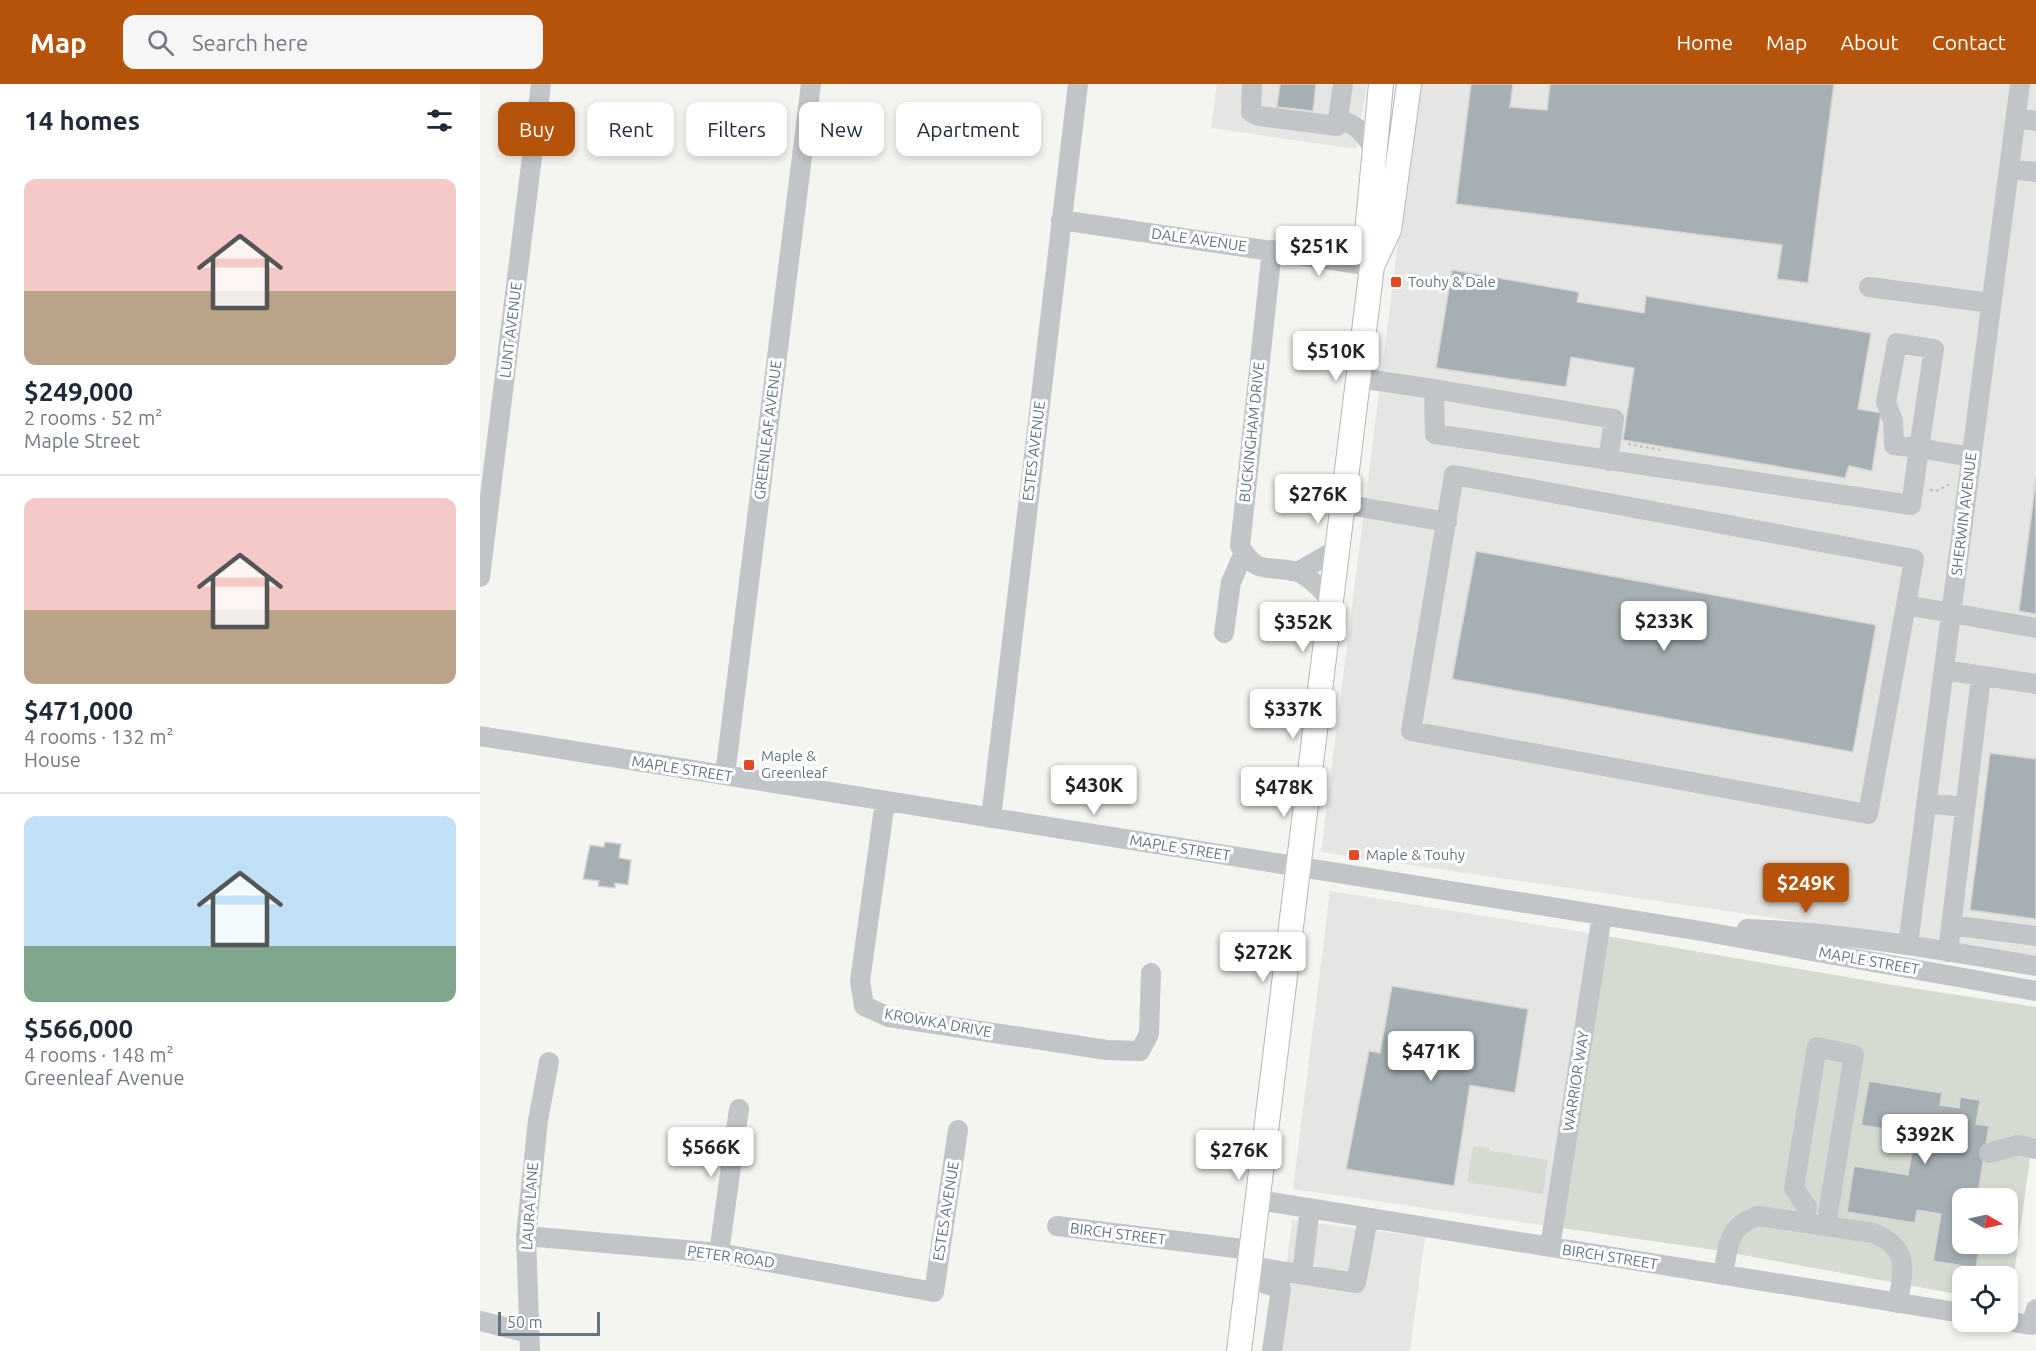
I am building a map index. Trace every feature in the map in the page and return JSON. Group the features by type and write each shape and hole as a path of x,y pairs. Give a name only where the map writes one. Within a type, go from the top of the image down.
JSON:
{"main road":[{"path":"1372,266 1389,230 1409,84"},
{"path":"1239,1351 1372,266 1367,233 1380,93"}],"street":[{"name":"LUNT AVENUE","path":"480,577 541,84"},
{"name":"GREENLEAF AVENUE","path":"725,775 811,84"},
{"name":"ESTES AVENUE","path":"992,818 1078,84"},
{"path":"1252,84 1251,112 1259,116 1337,126 1344,121 1373,112 1380,93"},
{"path":"1342,84 1344,121"},
{"name":"SHERWIN AVENUE","path":"1908,945 2020,84"},
{"path":"2016,118 2036,121"},
{"path":"1344,121 1366,136 1374,149"},
{"path":"2010,169 2036,172"},
{"name":"DALE AVENUE","path":"1061,220 1372,266"},
{"name":"BUCKINGHAM DRIVE","path":"1244,553 1240,546 1272,250"},
{"path":"1869,286 1991,303"},
{"path":"1434,389 1435,434 1911,505 1919,448 1934,349 1897,343 1886,402 1893,421 1893,445 1919,448 1971,457"},
{"path":"1358,378 1614,419 1608,461"},
{"path":"1454,475 1914,559 1906,605 1868,814 1412,731 1454,475"},
{"path":"1342,504 1447,522"},
{"path":"1298,573 1336,550"},
{"path":"1244,553 1248,561 1263,567 1298,573 1331,599"},
{"path":"1224,633 1231,582 1244,553"},
{"path":"1906,605 2036,628"},
{"path":"1944,670 2036,684"},
{"path":"1948,952 1981,677"},
{"name":"MAPLE STREET","path":"480,736 1701,931 2036,991"},
{"name":"KROWKA DRIVE","path":"885,801 860,981 864,1006 889,1017 1107,1050 1140,1051 1149,1034 1151,974"},
{"path":"1926,803 1965,807"},
{"name":"WARRIOR WAY","path":"1550,1247 1602,915"},
{"path":"1951,925 2036,936"},
{"name":"MAPLE STREET","path":"1701,931 1790,930 1908,945 2036,966"},
{"path":"1804,1223 1807,1207 1794,1188 1817,1047 1854,1055 1826,1226"},
{"name":"LAURA LANE","path":"530,1346 526,1236 538,1120 549,1062"},
{"path":"719,1253 739,1109"},
{"name":"ESTES AVENUE","path":"934,1292 958,1130"},
{"path":"1989,1152 2018,1145 2036,1149"},
{"name":"BIRCH STREET","path":"1257,1200 1952,1311"},
{"path":"1302,1274 1310,1208"},
{"path":"1723,1275 1733,1229 1744,1221 1758,1216 1873,1233 1890,1240 1899,1252 1904,1266 1898,1303"},
{"path":"1249,1265 1356,1283 1368,1218"},
{"name":"BIRCH STREET","path":"1057,1226 1249,1265"},
{"name":"PETER ROAD","path":"526,1236 719,1253 934,1292"},
{"path":"1249,1265 1281,1289 1272,1351"},
{"path":"1243,1317 1277,1318"},
{"path":"2018,1319 2034,1317"},
{"path":"480,1321 530,1346"}],"path":[{"path":"1617,442 1663,450"},
{"path":"1925,489 1936,491 1958,480"}],"shaded area":[{"path":"1217,84 1367,84 1356,149 1211,128"},
{"path":"1418,84 2036,84 2036,956 1321,852"},
{"path":"1330,891 1595,934 1548,1226 1293,1189"},
{"path":"1595,934 2036,1007 2036,1142 2032,1144 2018,1245 2018,1188 1952,1188 1952,1254 2017,1254 2015,1266 1952,1266 1952,1293 1715,1250 1548,1226"},
{"path":"1473,1146 1548,1160 1543,1194 1467,1182"},
{"path":"1292,1220 1425,1237 1410,1351 1276,1351"}],"building":[{"path":"1280,84 1316,84 1313,111 1277,107"},
{"path":"1471,84 1513,84 1510,107 1547,110 1550,84 1834,84 1808,283 1777,279 1782,245 1456,204"},
{"path":"1452,270 1579,292 1577,302 1644,313 1646,296 1871,333 1858,409 1881,413 1872,471 1849,466 1845,478 1623,440 1634,368 1571,357 1566,387 1436,368"},
{"path":"2036,478 2036,614 2019,611"},
{"path":"1476,551 1876,625 1853,752 1452,679"},
{"path":"1990,753 2036,759 2036,919 1970,910"},
{"path":"605,842 621,844 619,858 631,860 628,885 615,883 615,888 598,886 599,881 583,879 590,845 604,847"},
{"path":"1392,986 1528,1009 1515,1093 1470,1085 1454,1186 1346,1169 1369,1051 1380,1053"},
{"path":"1869,1081 1942,1093 1940,1105 1959,1108 1960,1097 1980,1100 1976,1124 1989,1126 1979,1188 1952,1188 1952,1254 1978,1254 1976,1266 1933,1261 1941,1214 1917,1210 1915,1223 1847,1212 1854,1166 1908,1175 1915,1134 1861,1125"}],"place":[{"name":"Touhy & Dale","path":"1396,282"},
{"name":"Maple & Greenleaf","path":"749,765"},
{"name":"Maple & Touhy","path":"1354,855"}]}
